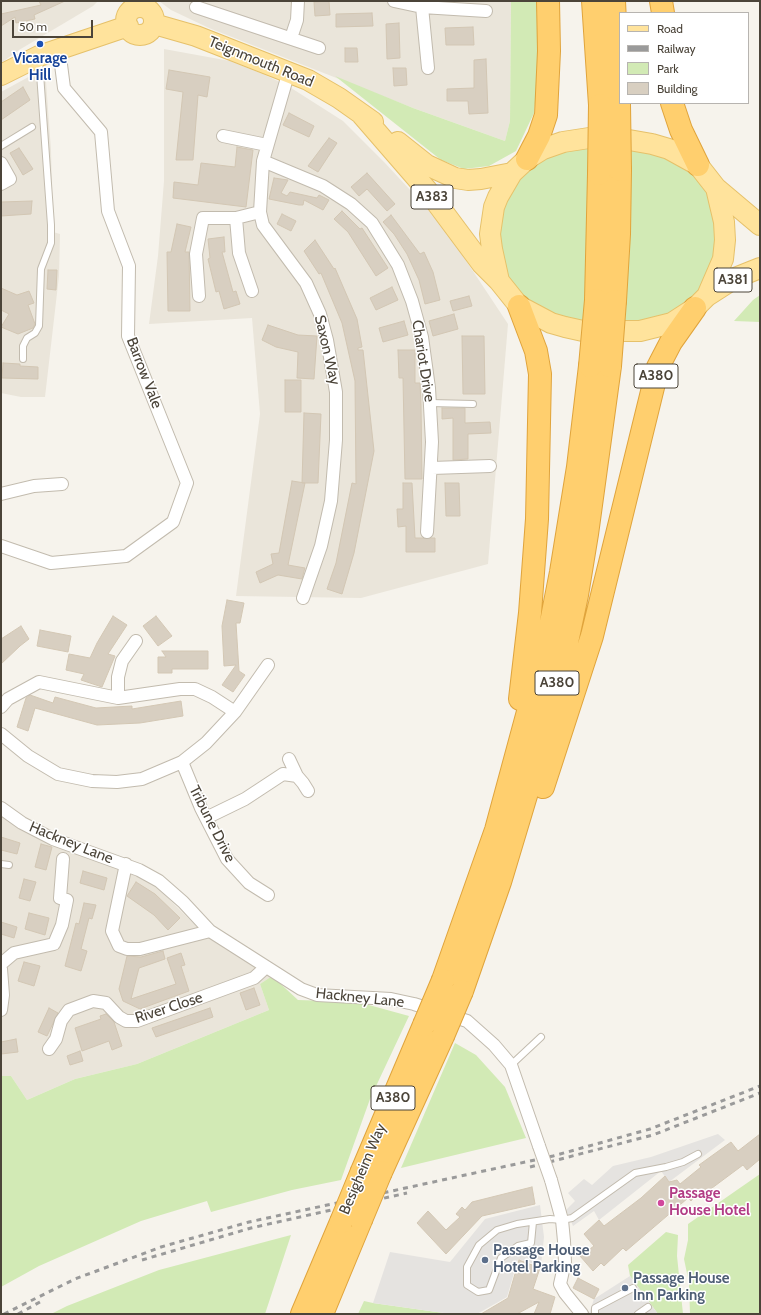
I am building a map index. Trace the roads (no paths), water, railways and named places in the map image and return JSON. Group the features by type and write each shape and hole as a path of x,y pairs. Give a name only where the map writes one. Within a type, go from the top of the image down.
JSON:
{"highway":[{"path":"519,166 539,136 546,115 549,51 548,1"},
{"name":"A380","path":"593,1 609,105"},
{"name":"A380","path":"500,882 539,752 563,661 577,595 590,513 606,301 610,172 609,105 614,1"},
{"path":"661,1 663,12"},
{"path":"672,104 679,125 698,165"},
{"name":"A380","path":"500,882 527,830 575,693 610,569 658,367 671,342 701,302"},
{"name":"A380","path":"496,830 505,767 517,714 524,673 537,519 540,374 536,351 519,306"},
{"name":"A380","path":"496,830 527,722 549,631 561,572 578,466 600,366"},
{"name":"Besigheim Way","path":"302,1314 351,1221 372,1172 424,1025 443,980 496,830"},
{"name":"Besigheim Way","path":"372,1172 443,1036 462,991 500,882"},
{"name":"Besigheim Way","path":"322,1314 351,1221"}],"main road":[{"path":"139,4 151,12 154,24 150,31 142,35 133,33 128,26 129,14 139,4"},
{"name":"Teignmouth Road","path":"154,24 196,36 289,71 328,91 384,129 405,149 427,165 455,178 468,180 481,179 519,166"},
{"path":"1,75 39,56 128,26"},
{"name":"Teignmouth Road","path":"362,115 427,190 482,264 499,281 519,306"},
{"path":"499,281 492,248 491,221 498,197 519,166 553,145 576,139 629,140 661,146 698,165 716,188 760,225"},
{"path":"519,306 540,318 565,328 583,331 640,331 672,323 701,302 720,269 725,248 724,222 716,188"},
{"name":"A381","path":"701,302 735,278 760,268"}],"street":[{"path":"291,38 297,20 298,1"},
{"path":"394,1 422,7 486,11"},
{"path":"196,7 319,48"},
{"path":"422,7 428,68"},
{"name":"Barrow Vale","path":"1,546 51,563 126,556 172,522 187,483 128,336 129,266 108,211 100,132 64,88 59,49"},
{"name":"Saxon Way","path":"289,71 263,161 260,212 263,225 306,283 320,314 327,340 336,392 336,440 331,501 321,546 303,598"},
{"path":"223,136 267,145"},
{"name":"Chariot Drive","path":"263,161 323,186 351,204 372,223 398,265 412,301 422,337 430,403 432,468 427,532"},
{"path":"1,163 10,178 1,184"},
{"path":"199,296 196,254 204,218 236,218 260,212"},
{"path":"236,218 239,253 252,291"},
{"path":"432,468 490,466"},
{"path":"1,494 34,486 62,484"},
{"path":"118,698 118,677 122,661 136,641"},
{"path":"1,734 28,756 58,774 92,781 117,782 142,779 182,762 206,743 235,712 268,664"},
{"path":"1,707 13,696 39,682 118,698 180,689 195,689 212,697 235,712"},
{"path":"289,759 297,776 308,791"},
{"name":"Tribune Drive","path":"182,762 206,818 230,863 249,883 268,895"},
{"path":"206,818 245,800 282,774 297,776"},
{"name":"Hackney Lane","path":"1,808 22,823 53,839 126,864 158,881 183,902 210,931 301,989 317,995 390,999 414,1004 467,1020 494,1045 511,1065 551,1180 562,1220 565,1262 560,1284 564,1293 582,1314"},
{"path":"1,964 14,953 54,944 62,925 67,900 60,898 63,859"},
{"path":"126,864 112,931 119,946 127,949 140,949 210,931"},
{"name":"River Close","path":"49,1049 56,1039 62,1021 70,1010 93,1001 106,1003 118,1017 126,1021 136,1021 254,978 266,967"},
{"path":"1,969 4,995 1,1010"}],"lane":[{"path":"23,359 23,346 27,338 35,332 39,326 41,269 51,244 52,225 39,56"},
{"path":"1,146 32,127"},
{"path":"430,403 473,404"},
{"path":"1,864 9,865"},
{"path":"511,1065 541,1037"},
{"path":"532,1222 531,1243 518,1246 501,1258 489,1290 478,1292 467,1285 467,1267 479,1245 498,1230 532,1222 550,1219 562,1220 572,1218 635,1172 672,1165 698,1154"},
{"path":"596,1314 595,1308 633,1288"},
{"path":"638,1314 648,1307"}],"railway":[{"path":"4,1314 75,1279 161,1247 249,1222 553,1156 650,1129 760,1086"},
{"path":"530,1167 653,1135 760,1093"},
{"path":"142,1260 251,1228 407,1193"},
{"path":"18,1314 40,1302"}],"place":[{"name":"Vicarage Hill","path":"40,44"},
{"name":"Passage House Hotel","path":"661,1203"},
{"name":"Passage House Hotel Parking","path":"485,1260"},
{"name":"Passage House Inn Parking","path":"625,1288"}]}
